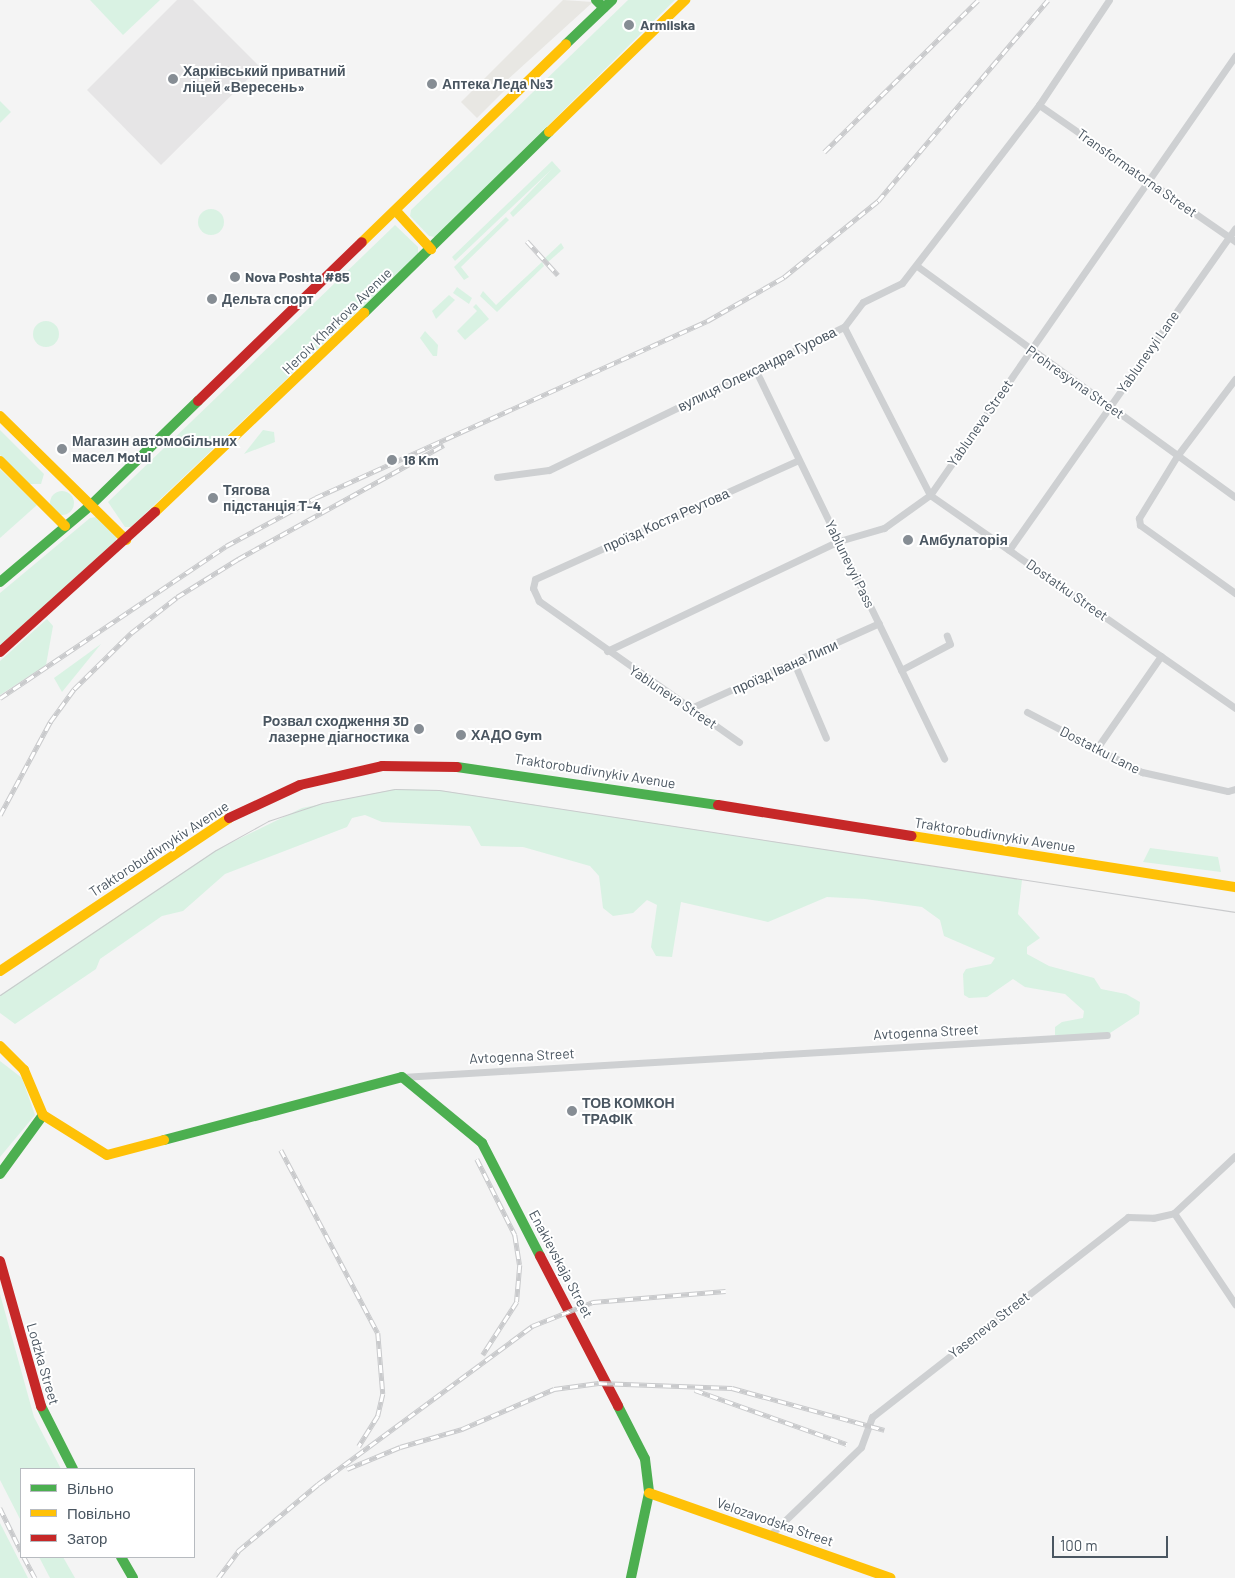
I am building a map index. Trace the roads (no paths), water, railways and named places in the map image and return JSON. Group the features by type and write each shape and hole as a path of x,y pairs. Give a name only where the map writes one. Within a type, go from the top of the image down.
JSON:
{"main road":[{"path":"0,582 91,505 608,4 596,0"},
{"name":"Heroiv Kharkova Avenue","path":"0,652 126,540 685,0"},
{"path":"396,211 430,248"},
{"path":"0,416 126,540"},
{"path":"0,461 65,526"},
{"name":"Traktorobudivnykiv Avenue","path":"0,971 228,818 300,785 382,766 431,763 478,767 1235,887"},
{"path":"0,1046 24,1070 43,1115 0,1174"},
{"name":"Avtogenna Street","path":"43,1115 107,1155 116,1156 402,1078"},
{"name":"Enakievskaja Street","path":"402,1078 482,1143 645,1459 649,1494 630,1578"},
{"name":"Lodzka Street","path":"0,1261 45,1419 72,1468"},
{"name":"Velozavodska Street","path":"649,1494 771,1534 890,1578"},
{"path":"122,1558 133,1578"}],"street":[{"name":"вулиця Олександра Гурова","path":"498,477 549,470 844,327 863,302 902,283 917,266 1039,105 1109,0"},
{"name":"Yabluneva Street","path":"607,651 839,541 884,528 930,495 1235,56"},
{"name":"Transformatorna Street","path":"1039,105 1232,239"},
{"name":"Yablunevyi Lane","path":"1009,550 1110,406 1232,239 1235,228"},
{"name":"Prohresyvna Street","path":"917,266 1030,351 1110,406 1235,497"},
{"name":"Dostatku Street","path":"844,327 930,495 1235,708"},
{"name":"Yablunevyi Pass","path":"755,369 944,759"},
{"path":"1235,379 1178,456 1139,518 1140,525 1235,593"},
{"name":"проїзд Костя Реутова","path":"535,579 798,460"},
{"name":"Yabluneva Street","path":"535,579 540,601 607,651 739,742"},
{"name":"проїзд Івана Липи","path":"691,708 795,664 879,623"},
{"path":"901,670 950,644 947,636"},
{"path":"1097,748 1161,656"},
{"path":"795,664 826,738"},
{"name":"Dostatku Lane","path":"1027,712 1142,772 1228,791 1235,789"},
{"name":"Avtogenna Street","path":"402,1078 1107,1035"},
{"path":"1235,1156 1174,1213 1235,1304"},
{"name":"Yaseneva Street","path":"771,1534 861,1447 872,1417 1128,1217 1153,1218 1174,1213"}],"tram line":[{"path":"0,995 216,850 268,821 322,803 395,789 439,790 1235,912"}],"railway":[{"path":"824,152 978,0"},
{"path":"0,698 226,546 315,498 707,321 784,277 878,201 1048,0"},
{"path":"527,241 558,275"},
{"path":"0,815 50,722 74,689 131,633 177,597 238,559 444,445"},
{"path":"281,1150 378,1333 383,1394 378,1416 359,1447"},
{"path":"477,1159 515,1235 520,1265 517,1302 483,1355"},
{"path":"218,1578 238,1551 318,1484 532,1326 593,1302 726,1291"},
{"path":"347,1469 400,1447 462,1429 554,1389 599,1383 732,1388 884,1430"},
{"path":"695,1390 847,1444"},
{"path":"0,1508 20,1549"},
{"path":"25,1558 35,1578"}],"place":[{"name":"Armiiska","path":"629,25"},
{"name":"Харківський приватний ліцей «Вересень»","path":"173,79"},
{"name":"Аптека Леда №3","path":"432,84"},
{"name":"Nova Poshta #85","path":"235,277"},
{"name":"Дельта спорт","path":"212,299"},
{"name":"Магазин автомобільних масел Motul","path":"62,449"},
{"name":"18 Km","path":"392,460"},
{"name":"Тягова підстанція Т-4","path":"213,498"},
{"name":"Амбулаторія","path":"908,540"},
{"name":"Розвал сходження 3D лазерне діагностика","path":"419,729"},
{"name":"ХАДО Gym","path":"461,735"},
{"name":"ТОВ КОМКОН ТРАФІК","path":"572,1111"}]}
